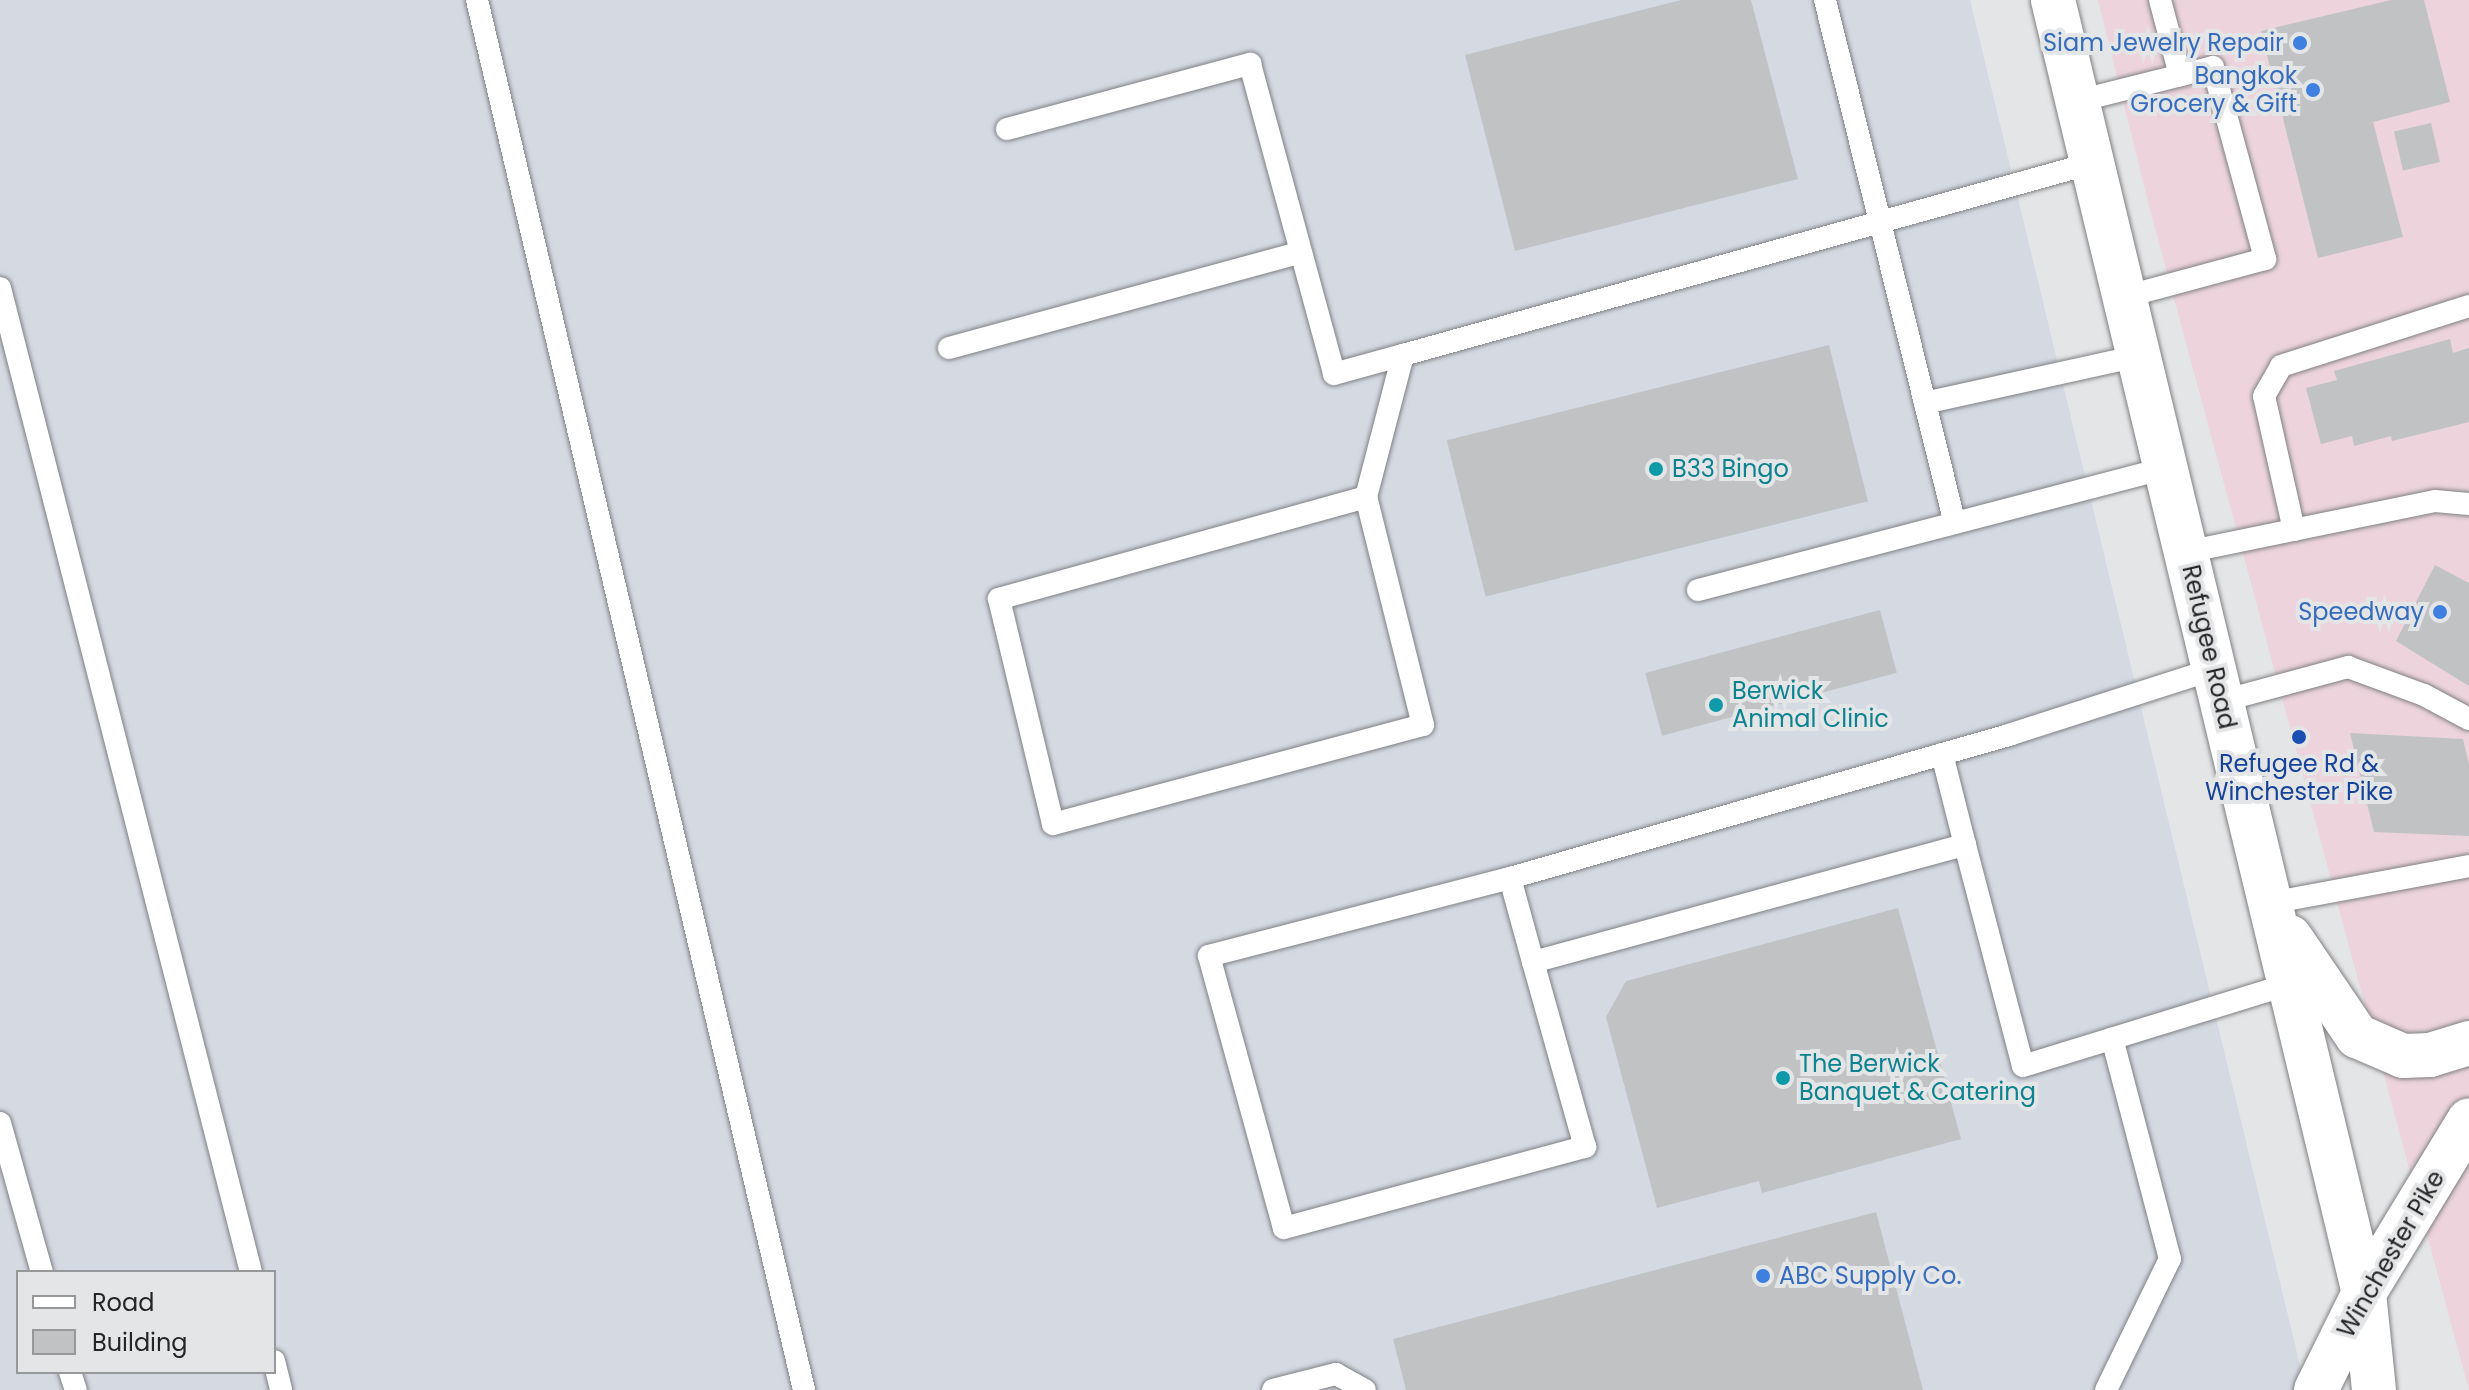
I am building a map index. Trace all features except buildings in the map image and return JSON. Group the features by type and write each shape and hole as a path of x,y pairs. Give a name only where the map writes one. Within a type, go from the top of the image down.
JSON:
{"main road":[{"name":"Refugee Road","path":"2053,0 2364,1293 2374,1390"},
{"path":"2270,903 2357,1036 2403,1056 2430,1055 2469,1043"},
{"name":"Winchester Pike","path":"2316,1390 2364,1293 2469,1120"},
{"name":"Refugee Road","path":"2364,1293 2405,1390"}],"lane":[{"path":"477,0 804,1390"},
{"path":"1825,0 1954,520"},
{"path":"2160,0 2180,75"},
{"path":"1007,129 1250,64 1334,374 1879,219 2092,163"},
{"path":"2078,101 2213,67 2265,259 2124,297"},
{"path":"949,348 1299,253"},
{"path":"0,288 250,1270"},
{"path":"2294,530 2264,396 2281,366 2469,306"},
{"path":"1366,497 999,599 1053,824 1423,725 1366,497 1403,355"},
{"path":"1925,403 2139,356"},
{"path":"1698,590 1954,520 2166,468"},
{"path":"2186,552 2435,501 2469,504"},
{"path":"1510,878 1585,1147 1284,1228 1209,956 1510,878 1942,754 2218,685 2348,667 2424,695 2469,719"},
{"path":"1942,754 2023,1066 2290,984"},
{"path":"1533,962 1965,845"},
{"path":"2270,903 2469,866"},
{"path":"2106,1390 2170,1259 2112,1038"},
{"path":"0,1123 41,1270"},
{"path":"276,1369 281,1390"},
{"path":"1273,1390 1336,1374 1365,1390"}],"shaded area":[{"path":"0,0 1970,0 2306,1390 0,1390"},
{"path":"2098,0 2469,0 2469,1390 2149,206"}],"place":[{"name":"Siam Jewelry Repair","path":"2300,43"},
{"name":"Bangkok Grocery & Gift","path":"2313,90"},
{"name":"B33 Bingo","path":"1656,469"},
{"name":"Speedway","path":"2440,612"},
{"name":"Berwick Animal Clinic","path":"1716,705"},
{"name":"Refugee Rd & Winchester Pike","path":"2299,737"},
{"name":"The Berwick Banquet & Catering","path":"1783,1078"},
{"name":"ABC Supply Co.","path":"1763,1276"}]}
